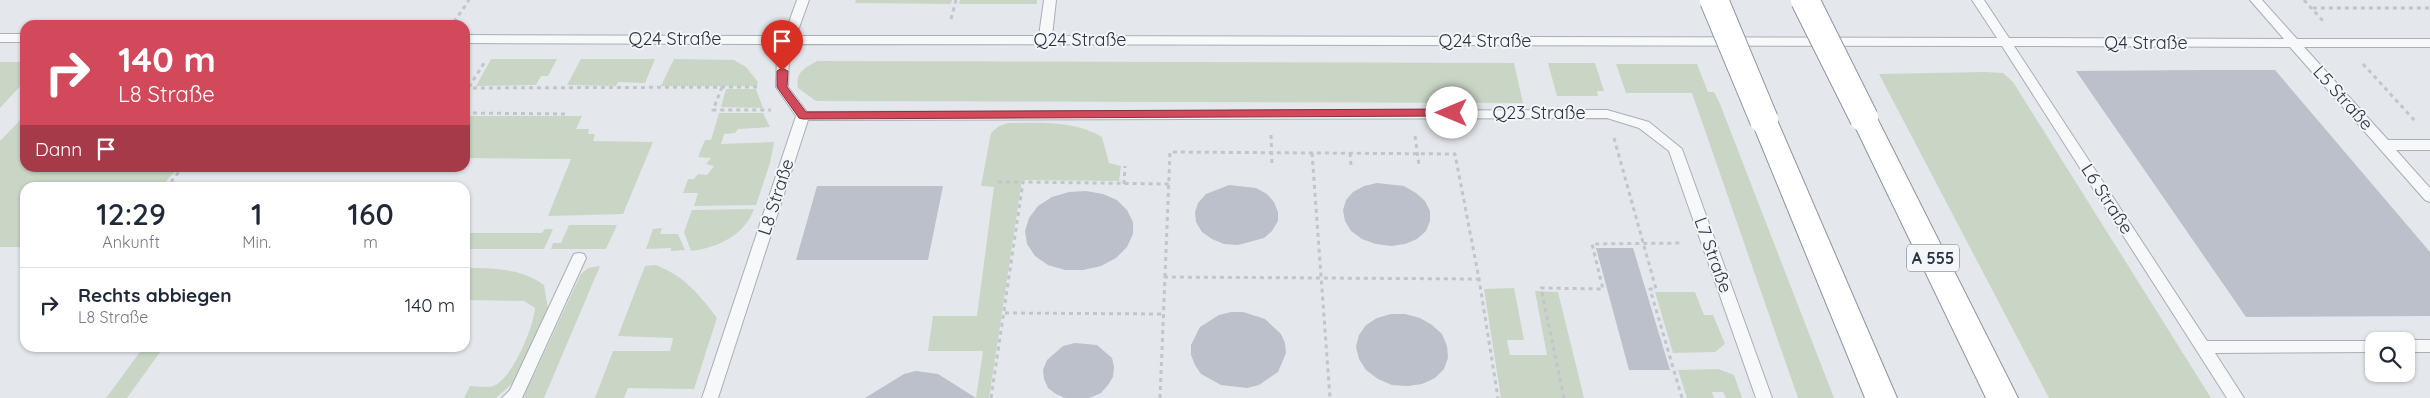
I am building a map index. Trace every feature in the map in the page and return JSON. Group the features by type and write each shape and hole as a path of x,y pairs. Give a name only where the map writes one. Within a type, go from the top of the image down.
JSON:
{"highway":[{"path":"1714,0 1881,398"},
{"name":"A 555","path":"1805,0 2002,398"}],"lane":[{"path":"801,113 782,87 783,56 787,40 803,0"},
{"path":"1044,40 1050,0"},
{"name":"L6 Straße","path":"1978,0 2236,398"},
{"name":"L5 Straße","path":"2256,0 2430,197"},
{"path":"0,38 20,38"},
{"name":"Q24 Straße","path":"470,39 1863,43"},
{"name":"Q4 Straße","path":"1863,43 2430,42"},
{"name":"Q23 Straße","path":"801,113 1607,114 1644,125"},
{"name":"L8 Straße","path":"710,398 801,113"},
{"name":"L7 Straße","path":"1644,125 1675,149 1764,398"},
{"path":"2385,145 2430,145"},
{"path":"510,398 516,394 579,258"},
{"path":"2204,346 2365,346"},
{"path":"2415,346 2430,346"}],"path":[{"path":"455,20 469,0"},
{"path":"2312,8 2430,8"},
{"path":"2344,43 2417,123"},
{"path":"470,84 489,55"},
{"path":"722,87 713,110 801,113"},
{"path":"470,88 782,87"},
{"path":"470,114 569,114"},
{"path":"1607,114 1656,289 1650,289 1682,398"},
{"path":"1271,151 1272,165"},
{"path":"1160,398 1170,152 1271,151 1455,154 1479,279 1498,398"},
{"path":"1417,152 1419,165"},
{"path":"1312,153 1330,398"},
{"path":"1350,153 1351,165"},
{"path":"1124,184 1125,166"},
{"path":"171,182 179,172"},
{"path":"998,182 1169,184"},
{"path":"991,398 1005,313 1022,182"},
{"path":"1564,398 1541,288 1603,289 1592,244 1708,243"},
{"path":"1165,278 1479,279"},
{"path":"1005,313 1163,314"}],"green space":[{"path":"856,0 952,0 951,4 855,3"},
{"path":"960,0 1037,0 1037,4 959,4"},
{"path":"491,59 557,59 548,76 541,76 536,85 476,86"},
{"path":"581,59 655,59 645,83 618,82 616,86 567,85"},
{"path":"674,59 734,60 746,67 758,82 757,86 661,86"},
{"path":"817,61 1514,63 1523,103 816,101 798,88 797,83 799,75 808,66"},
{"path":"0,62 20,62 20,86 0,108"},
{"path":"1548,63 1595,63 1604,91 1597,91 1598,96 1557,96"},
{"path":"1616,64 1697,64 1708,92 1714,92 1720,104 1834,398 1798,398 1692,93 1626,93"},
{"path":"2003,73 2013,82 2211,398 2049,398 1879,74"},
{"path":"726,89 756,89 763,108 721,107"},
{"path":"719,113 763,113 770,127 738,129 735,133 724,134 721,144 774,142 770,163 756,205 694,206 698,193 683,193 688,179 694,179 698,174 707,175 714,166 706,164 711,158 698,157 705,140 711,140"},
{"path":"470,116 582,116 576,129 589,129 588,134 595,134 593,141 653,142 623,214 548,216 571,159 470,158"},
{"path":"20,120 20,172 174,172 165,182 20,182 20,247 0,247 0,141"},
{"path":"1008,123 1068,125 1091,132 1102,137 1109,163 1121,166 1119,181 1022,180 989,398 976,398 983,351 928,351 933,316 977,316 994,187 981,186 991,133 999,126"},
{"path":"754,209 744,226 729,239 711,247 691,251 684,232 692,210"},
{"path":"569,225 617,225 606,249 551,249 553,243 561,243"},
{"path":"662,228 660,234 678,234 685,250 671,251 671,248 646,249 653,229"},
{"path":"545,229 553,229 544,249 470,249 470,233 542,233"},
{"path":"656,265 683,280 704,301 717,318 694,389 628,388 624,398 595,398 613,351 670,351 673,338 618,336 645,266"},
{"path":"600,266 544,398 523,398 581,274 588,268"},
{"path":"470,268 506,270 535,279 544,285 548,309 515,381 496,398 464,398 470,386 493,386 500,382 521,352 531,327 535,308 524,301 470,300"},
{"path":"1514,288 1524,340 1507,340 1510,355 1547,355 1535,291 1558,292 1584,398 1501,398 1484,289"},
{"path":"1655,292 1695,292 1704,315 1713,315 1725,344 1715,352 1673,353"},
{"path":"140,352 160,352 127,398 106,398"},
{"path":"1718,369 1734,375 1742,398 1726,398 1723,392 1712,392 1714,398 1687,398 1678,370"}],"building":[{"path":"2275,70 2430,252 2430,316 2246,317 2076,71"},
{"path":"1377,183 1404,186 1425,201 1430,211 1430,221 1426,231 1417,239 1405,244 1391,246 1376,244 1362,239 1351,231 1345,221 1343,210 1346,200 1353,192 1364,186"},
{"path":"1229,185 1256,188 1267,194 1274,202 1278,212 1278,221 1272,231 1264,238 1238,245 1224,244 1202,232 1196,222 1195,212 1198,203 1206,194"},
{"path":"817,186 943,186 928,260 796,260"},
{"path":"1086,191 1103,194 1117,200 1127,210 1133,222 1133,234 1127,247 1116,258 1101,266 1083,270 1065,270 1048,265 1035,256 1027,244 1025,231 1029,218 1038,206 1052,197 1069,192"},
{"path":"1596,248 1633,248 1670,370 1629,370"},
{"path":"1243,312 1265,319 1281,334 1285,343 1286,353 1278,372 1259,385 1247,388 1221,385 1201,374 1191,355 1191,345 1200,327 1219,315"},
{"path":"1391,314 1405,314 1420,318 1442,334 1447,346 1448,358 1444,369 1435,378 1422,384 1408,386 1392,385 1378,379 1366,370 1359,359 1356,347 1359,335 1366,325 1377,318"},
{"path":"1075,343 1097,345 1112,358 1114,367 1113,377 1101,393 1089,398 1065,398 1048,388 1044,379 1043,370 1047,360 1063,346"},
{"path":"916,371 938,374 976,398 865,398 904,374"}],"route":[{"path":"782,71 782,87 803,116 1452,113"}]}
